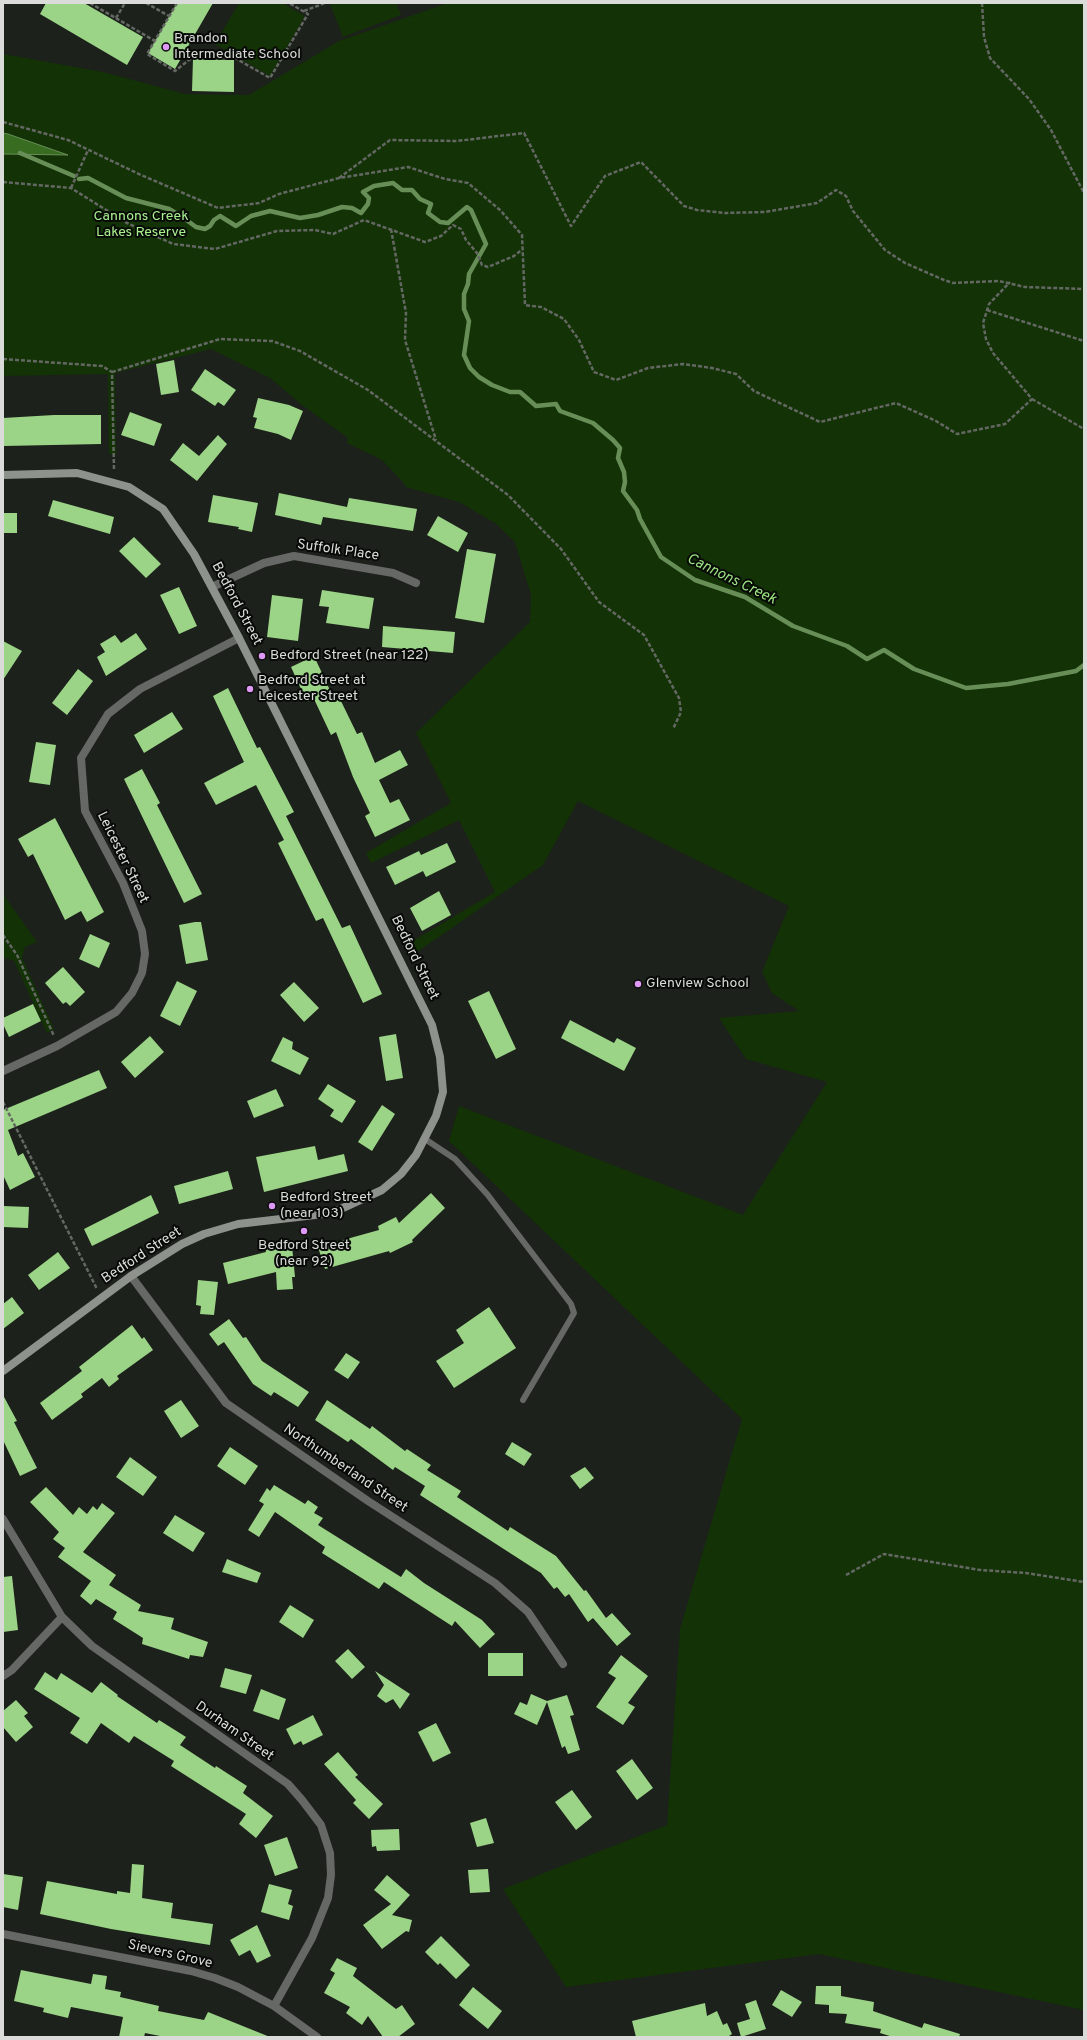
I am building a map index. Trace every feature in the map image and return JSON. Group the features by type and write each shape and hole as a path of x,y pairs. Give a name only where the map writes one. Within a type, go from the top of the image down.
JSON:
{"street":[{"name":"Bedford Street","path":"3,475 77,473 129,487 163,509 194,554 212,586 432,1025 440,1057 443,1092 436,1116 416,1155 401,1174 382,1190 332,1213 250,1222 204,1234 172,1249 131,1276 3,1371"},
{"name":"Suffolk Place","path":"212,586 264,563 294,556 393,572 416,582"},
{"name":"Leicester Street","path":"3,1071 58,1046 116,1012 132,993 142,973 145,954 142,931 123,883 85,811 80,758 108,714 135,693 239,638"},
{"name":"Northumberland Street","path":"131,1276 226,1403 368,1501 495,1583 528,1612 563,1664"},
{"name":"Durham Street","path":"3,1519 62,1617 92,1646 288,1784 321,1825 330,1853 331,1875 328,1898 312,1938 274,2006"},
{"path":"3,1676 12,1670 62,1617"},
{"name":"Sievers Grove","path":"3,1934 191,1971 238,1987 274,2006 317,2037"}],"lane":[{"path":"425,1139 455,1159 486,1194 571,1304 574,1313 523,1400"}],"path":[{"path":"90,3 155,41"},
{"path":"116,18 125,3"},
{"path":"146,3 169,16"},
{"path":"176,3 147,54 175,71 193,57 234,58 270,78 308,14 289,3"},
{"path":"304,12 325,3"},
{"path":"982,3 984,37 990,58 1029,99 1051,130 1084,194"},
{"path":"3,122 68,140 141,175 218,208 259,203 279,194 339,178 408,167 445,179 468,183 500,210 522,235 525,305 541,308 564,319 579,340 594,372 616,380 648,368 683,364 712,368 736,374 754,391 820,422 896,403 936,421 957,434 1005,424 1032,399"},
{"path":"339,178 390,140 457,142 524,133 571,226 604,176 641,162 684,206 697,210 725,213 765,212 817,202 833,191 839,190 846,196 850,205 880,246 900,260 953,283 983,281 1010,282 1026,287 1084,289"},
{"path":"71,188 88,150"},
{"path":"3,182 71,188 127,223 173,244 215,248 277,231 315,230 333,234 364,220 425,242 441,236 454,225 461,229 466,240 480,258 482,265 488,267 514,256 523,250"},
{"path":"391,229 406,313 405,340 436,440"},
{"path":"1010,282 988,304 983,324 986,339 993,353 1032,399 1084,429"},
{"path":"987,310 1084,340"},
{"path":"3,359 102,366 112,372 220,339 272,341 300,351 368,390 508,495 561,549 599,602 644,635 679,698 681,712 673,729"},
{"path":"112,372 114,483"},
{"path":"3,935 17,955 58,1046"},
{"path":"3,1102 102,1298"},
{"path":"846,1575 884,1554 980,1570 1026,1573 1084,1582"}],"green space":[{"path":"239,3 282,3 305,16 270,76 215,44"},
{"path":"396,3 401,15 343,37 330,4"},
{"name":"Cannons Creek Lakes Reserve","path":"448,3 1084,3 1084,2010 819,1954 566,1987 503,1889 667,1825 680,1629 742,1419 449,1141 459,1106 743,1215 827,1082 746,1059 719,1018 799,1011 772,993 762,972 789,906 578,801 543,865 417,952 411,942 495,892 459,820 371,863 366,853 451,803 416,733 530,622 531,595 515,542 495,523 459,502 406,487 382,460 347,443 348,438 302,405 270,378 211,349 115,373 116,454 109,454 108,374 3,376 3,54 103,72 185,94 249,95 339,41"},
{"path":"3,894 37,942 25,947 22,958 54,1029 47,1033 14,961 3,957"}],"shaded area":[{"path":"3,133 8,134 68,155 3,154"}],"building":[{"path":"46,3 84,3 143,37 127,65 40,14"},
{"path":"177,3 213,3 175,69 148,53"},
{"path":"193,59 234,60 234,92 192,91"},
{"path":"174,360 179,392 161,395 156,364"},
{"path":"205,369 236,390 224,406 218,402 215,406 191,390"},
{"path":"258,398 289,405 303,411 291,440 278,434 254,428 257,418 253,417"},
{"path":"130,412 162,424 154,446 121,435"},
{"path":"54,415 101,415 101,444 4,446 3,418"},
{"path":"218,435 227,444 197,481 170,460 183,443 199,456"},
{"path":"279,493 347,507 349,498 417,509 413,531 323,517 321,525 275,515"},
{"path":"213,495 258,503 252,532 238,529 239,527 208,522"},
{"path":"53,500 114,517 110,534 48,516"},
{"path":"3,513 17,513 17,533 3,533"},
{"path":"438,516 468,533 458,552 427,535"},
{"path":"134,537 161,564 146,578 119,551"},
{"path":"467,549 496,554 484,623 455,618"},
{"path":"179,587 197,626 179,634 160,595"},
{"path":"322,590 374,598 369,629 326,623 329,607 319,606"},
{"path":"272,595 303,599 298,641 267,637"},
{"path":"383,626 455,632 453,653 382,647"},
{"path":"136,633 147,649 106,676 97,657 105,652 100,644 115,635 121,643"},
{"path":"3,641 22,651 3,680"},
{"path":"314,656 335,701 340,699 357,734 362,732 375,763 400,750 408,765 379,780 390,803 399,799 410,820 375,837 365,816 370,813 353,777 336,732 331,735 314,699 307,702 291,667"},
{"path":"78,669 93,681 67,715 52,703"},
{"path":"228,688 257,748 260,747 294,812 286,816 342,928 350,925 382,994 363,1003 323,918 316,921 278,843 284,840 256,785 216,805 204,783 244,762 213,696"},
{"path":"172,712 183,729 144,753 134,735"},
{"path":"36,742 56,745 50,785 29,782"},
{"path":"142,769 160,803 157,805 202,894 184,903 124,779"},
{"path":"55,818 104,912 87,922 81,911 65,920 33,854 28,857 18,839"},
{"path":"447,843 456,862 426,877 423,871 395,885 386,867 419,851 421,855"},
{"path":"439,891 451,915 422,931 410,908"},
{"path":"201,922 208,960 186,964 179,925"},
{"path":"90,934 110,943 99,968 79,959"},
{"path":"63,967 85,992 70,1006 66,1002 63,1004 45,983"},
{"path":"177,981 197,991 180,1026 160,1016"},
{"path":"294,982 319,1008 304,1022 280,995"},
{"path":"489,991 516,1049 496,1059 468,1001"},
{"path":"33,1004 41,1021 9,1037 3,1024 3,1018"},
{"path":"570,1020 614,1043 617,1038 636,1048 624,1071 561,1038"},
{"path":"396,1034 403,1078 386,1081 379,1037"},
{"path":"150,1036 164,1052 135,1078 121,1062"},
{"path":"283,1037 293,1042 292,1049 309,1058 300,1075 271,1061"},
{"path":"99,1070 107,1088 8,1130 18,1156 23,1153 35,1177 10,1190 3,1175 3,1110"},
{"path":"328,1084 356,1101 342,1123 330,1116 334,1110 318,1099"},
{"path":"276,1089 284,1106 254,1118 247,1101"},
{"path":"382,1105 395,1114 372,1151 358,1142"},
{"path":"315,1146 318,1160 344,1154 348,1171 264,1192 256,1157"},
{"path":"228,1171 233,1189 179,1204 174,1186"},
{"path":"431,1193 445,1208 412,1240 413,1242 390,1253 389,1251 325,1269 318,1247 379,1230 378,1226 396,1217 399,1223"},
{"path":"151,1195 159,1213 92,1246 84,1229"},
{"path":"3,1206 29,1207 28,1228 3,1227"},
{"path":"292,1246 295,1277 292,1277 293,1289 277,1290 276,1272 228,1284 223,1263 266,1252 265,1248"},
{"path":"58,1252 70,1268 39,1290 28,1275"},
{"path":"198,1280 218,1282 214,1315 200,1314 201,1306 196,1305"},
{"path":"12,1297 24,1313 3,1329 3,1304"},
{"path":"489,1307 516,1348 454,1388 436,1361 464,1343 456,1330"},
{"path":"229,1319 243,1338 246,1337 262,1361 309,1392 298,1407 274,1392 271,1396 253,1384 224,1342 218,1346 209,1334"},
{"path":"132,1325 142,1339 144,1337 153,1350 117,1376 119,1379 109,1387 102,1378 81,1394 83,1397 52,1420 40,1403 82,1371 79,1367"},
{"path":"346,1353 360,1362 348,1379 334,1370"},
{"path":"3,1395 17,1421 14,1422 37,1468 20,1476 3,1440"},
{"path":"181,1400 199,1426 181,1438 164,1411"},
{"path":"327,1400 370,1429 372,1426 405,1451 407,1449 431,1465 427,1470 461,1491 457,1497 508,1531 510,1527 556,1556 584,1591 586,1590 606,1618 612,1613 631,1634 617,1646 593,1618 588,1622 569,1594 565,1597 557,1587 554,1589 541,1573 420,1495 425,1486 395,1467 393,1470 351,1439 348,1442 315,1420"},
{"path":"512,1442 532,1454 524,1466 505,1454"},
{"path":"230,1447 258,1466 245,1485 217,1466"},
{"path":"130,1457 157,1477 143,1496 116,1477"},
{"path":"585,1467 594,1478 580,1489 570,1476"},
{"path":"274,1485 305,1504 308,1500 318,1507 314,1513 323,1518 318,1525 401,1577 406,1569 424,1583 482,1620 495,1634 480,1648 455,1621 452,1626 384,1582 379,1589 322,1553 325,1547 275,1512 259,1537 248,1530 264,1504 259,1501 267,1488 270,1491"},
{"path":"46,1487 73,1515 79,1507 87,1514 93,1506 97,1510 102,1503 115,1513 83,1552 116,1575 109,1585 141,1605 138,1611 174,1618 171,1629 208,1642 203,1657 190,1655 189,1659 142,1644 143,1638 113,1619 117,1612 96,1599 91,1605 80,1596 91,1581 58,1557 65,1548 53,1539 59,1532 30,1502"},
{"path":"175,1515 205,1533 193,1552 163,1533"},
{"path":"227,1559 261,1573 257,1583 222,1572"},
{"path":"12,1576 18,1630 3,1632 3,1577"},
{"path":"290,1605 314,1620 303,1638 279,1622"},
{"path":"348,1649 365,1667 352,1679 335,1661"},
{"path":"488,1653 523,1653 523,1676 488,1676"},
{"path":"621,1655 648,1676 628,1703 635,1707 623,1725 596,1707 616,1678 608,1673"},
{"path":"225,1668 252,1675 246,1694 220,1687"},
{"path":"375,1671 410,1694 400,1709 393,1699 386,1703 377,1696 384,1685"},
{"path":"45,1672 57,1680 61,1673 92,1693 101,1682 118,1695 117,1696 157,1723 159,1720 186,1737 180,1745 215,1768 216,1766 247,1786 243,1793 273,1816 256,1838 239,1824 246,1814 171,1766 174,1761 134,1736 129,1743 101,1723 87,1744 70,1733 80,1718 34,1689"},
{"path":"261,1689 286,1699 279,1720 253,1711"},
{"path":"531,1694 547,1701 567,1695 574,1715 570,1716 580,1750 568,1754 565,1746 562,1748 547,1702 537,1725 514,1714 520,1702 527,1705"},
{"path":"16,1700 28,1713 24,1716 33,1727 16,1742 3,1727 3,1711"},
{"path":"313,1715 323,1735 303,1745 301,1741 294,1745 286,1729"},
{"path":"436,1723 451,1753 433,1762 418,1732"},
{"path":"338,1752 358,1775 355,1777 383,1804 369,1819 353,1803 356,1800 324,1764"},
{"path":"632,1759 653,1788 637,1800 616,1771"},
{"path":"572,1790 592,1817 576,1830 555,1802"},
{"path":"486,1818 494,1843 477,1847 470,1823"},
{"path":"399,1829 400,1850 377,1851 376,1846 372,1847 371,1830"},
{"path":"287,1837 298,1868 275,1876 264,1845"},
{"path":"132,1864 144,1865 142,1898 173,1903 171,1918 213,1924 210,1945 111,1929 40,1914 47,1881 117,1894 117,1891 130,1893"},
{"path":"488,1869 490,1892 470,1893 468,1870"},
{"path":"3,1874 23,1877 18,1910 3,1907"},
{"path":"387,1875 410,1895 392,1915 412,1920 409,1932 406,1931 382,1949 363,1925 391,1904 374,1890"},
{"path":"269,1884 292,1890 288,1904 293,1906 289,1920 261,1912"},
{"path":"257,1925 271,1956 257,1963 250,1950 239,1956 230,1940"},
{"path":"441,1936 470,1965 456,1979 440,1963 438,1965 425,1952"},
{"path":"337,1958 357,1968 353,1976 396,2009 402,2005 415,2024 398,2037 383,2037 368,2016 362,2025 346,2013 350,2007 324,1993 335,1973 330,1970"},
{"path":"21,1970 91,1984 93,1974 107,1976 105,1989 121,1992 120,1997 159,2006 158,2011 204,2020 208,2012 270,2037 165,2037 145,2033 144,2037 119,2037 123,2017 71,2007 68,2018 43,2012 44,2008 14,2001"},
{"path":"816,1986 841,1986 841,1996 874,2002 873,2011 922,2028 924,2023 960,2034 959,2037 893,2037 880,2033 881,2029 845,2023 847,2014 829,2013 829,2005 815,2004"},
{"path":"473,1987 502,2011 488,2029 459,2005"},
{"path":"781,1990 802,2002 792,2017 772,2005"},
{"path":"756,2000 766,2029 741,2037 737,2023 750,2019 745,2004"},
{"path":"705,2003 707,2016 717,2011 723,2025 727,2023 732,2034 729,2037 636,2037 632,2021"}],"waterway":[{"name":"Cannons Creek","path":"20,153 74,176"},
{"name":"Cannons Creek","path":"79,179 88,178 126,198 169,209 196,227 205,229 220,216 236,226 251,216 270,211 300,218 318,215 342,207 352,208 361,213 368,204 369,198 363,192 374,186 393,183 402,190 412,190 420,199 431,204 428,213 440,222 448,223 467,207 471,210 486,244 469,274 468,284 464,294 464,309 469,321 464,355 470,368 479,377 492,385 510,392 520,392 536,406 556,404 560,411 593,423 613,440 620,448 618,458 624,472 625,482 623,491 637,510 640,519 661,557 695,580 745,597 793,626 847,646 867,659 884,650 914,669 966,688 1008,684 1076,671 1084,665"}],"place":[{"name":"Brandon Intermediate School","path":"166,47"},
{"name":"Bedford Street (near 122)","path":"262,656"},
{"name":"Bedford Street at Leicester Street","path":"250,689"},
{"name":"Glenview School","path":"638,984"},
{"name":"Bedford Street (near 103)","path":"272,1206"},
{"name":"Bedford Street (near 92)","path":"304,1231"}]}
